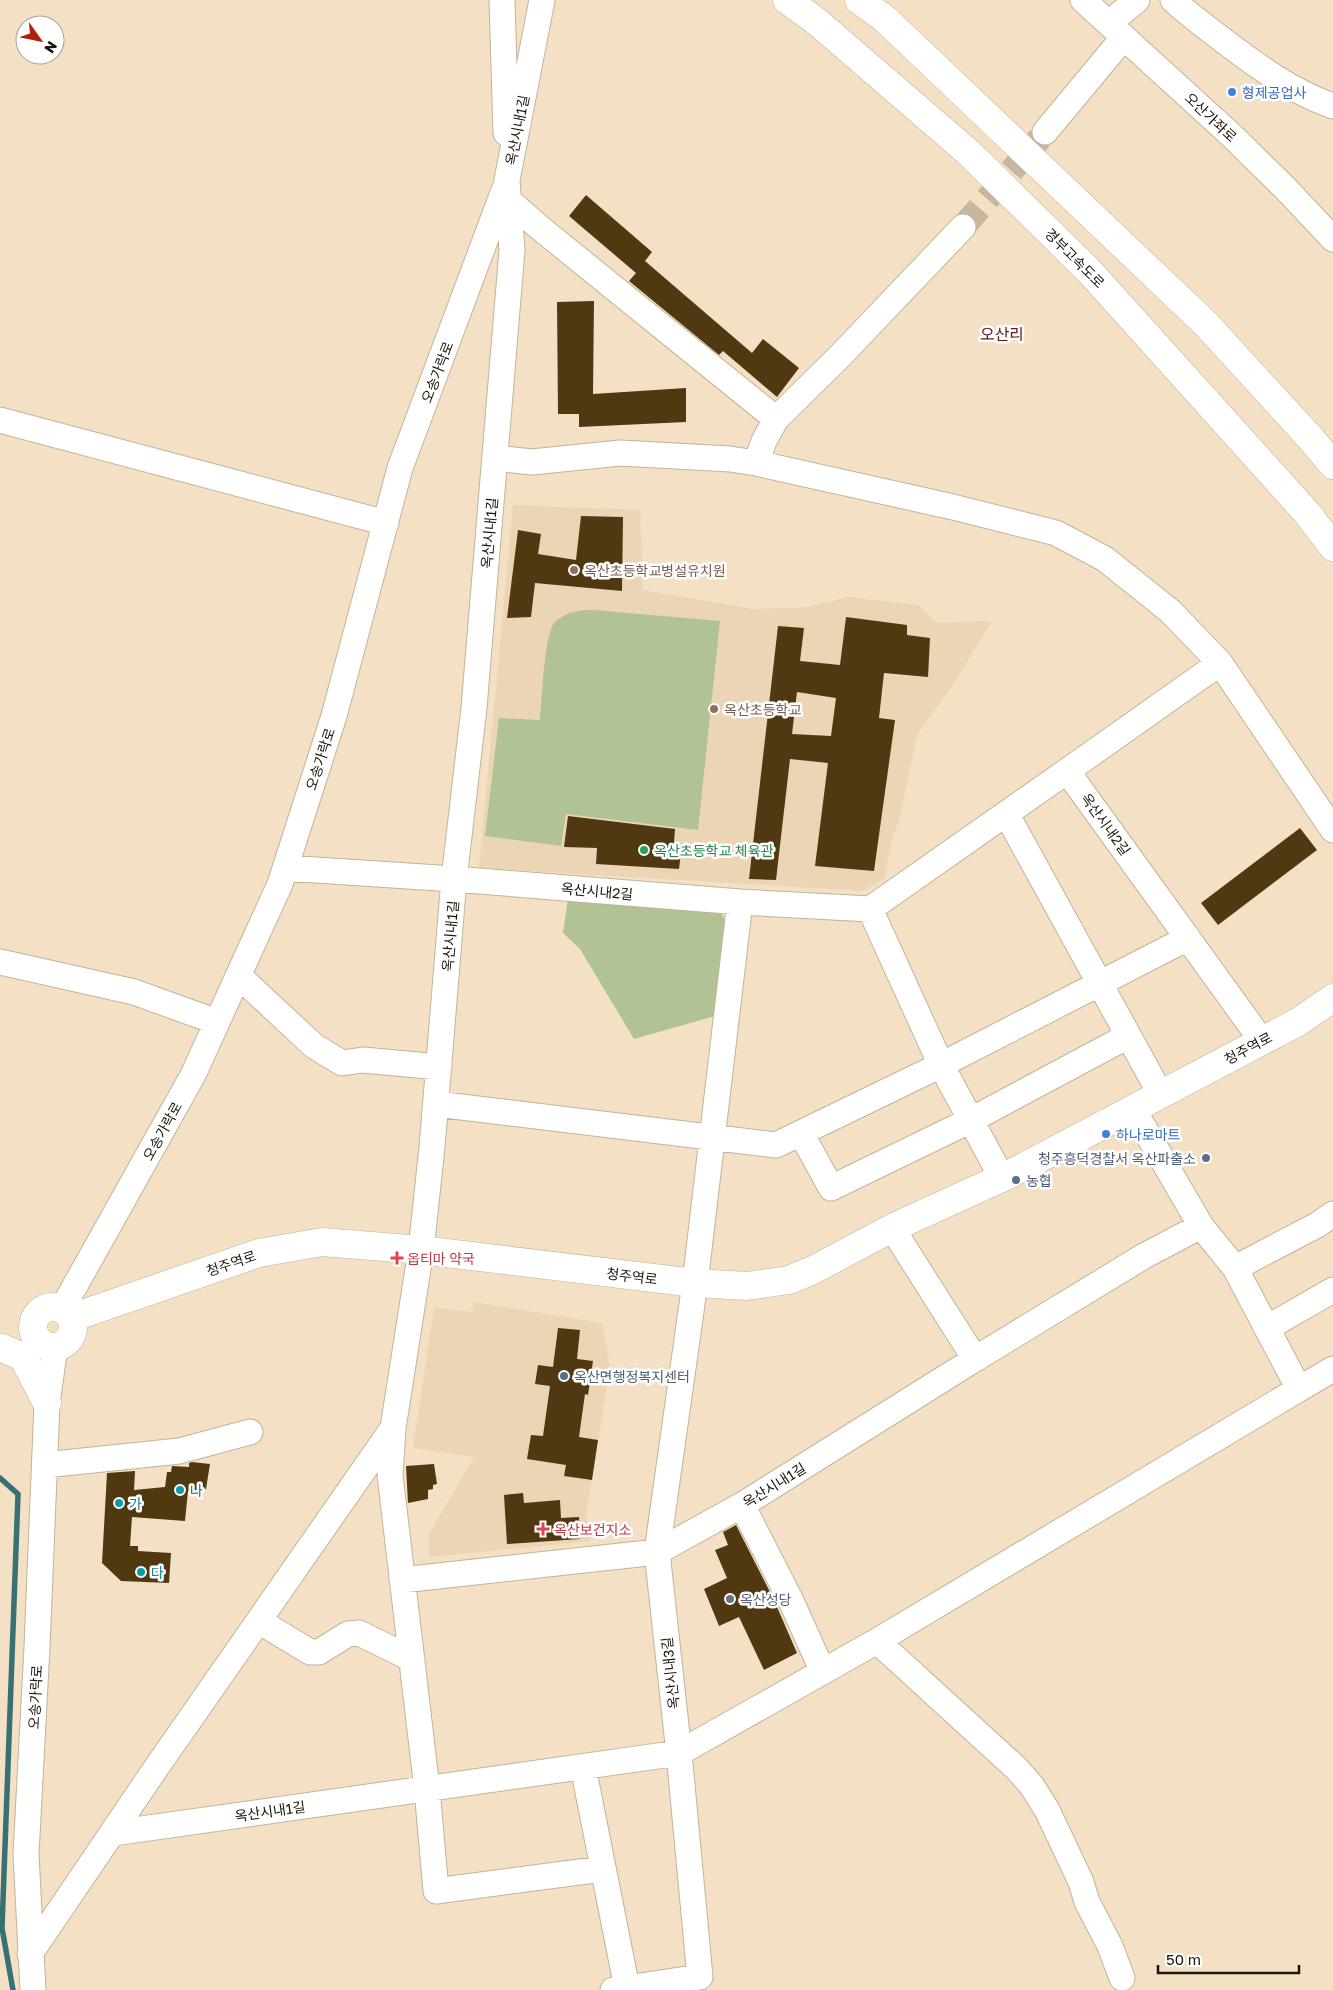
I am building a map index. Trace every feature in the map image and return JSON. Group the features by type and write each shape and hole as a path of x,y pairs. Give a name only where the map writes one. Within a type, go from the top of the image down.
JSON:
{"main road":[{"name":"경부고속도로","path":"787,0 816,21 968,152 1090,272 1307,513 1333,547"},
{"path":"859,0 885,19 1206,324 1333,465"},
{"name":"청주역로","path":"67,1313 259,1253 322,1242 421,1250 695,1283 747,1286 789,1280 813,1270 892,1228 1002,1178 1298,1022 1333,998"},
{"path":"1,1348 45,1340 67,1342 71,1337 74,1324 67,1313"},
{"path":"1,1348 23,1357 47,1403"}],"street":[{"path":"502,0 508,190 540,228 776,419"},
{"name":"옥산시내1길","path":"542,0 508,190 512,250 474,708 454,879 436,1104 421,1250 393,1428 390,1475 427,1789 436,1891 602,1869"},
{"name":"오산가좌로","path":"1083,0 1231,135 1333,239"},
{"path":"1045,132 1137,0"},
{"path":"1173,0 1193,17 1280,80 1320,102 1333,106"},
{"name":"오송가락로","path":"67,1313 193,1075 280,884 334,716 400,468 508,190"},
{"path":"756,463 764,441 776,419 840,356 963,227"},
{"path":"0,420 386,523"},
{"path":"496,458 532,462 620,453 730,459 756,463 954,507 1056,533 1105,559 1170,611 1220,663 1333,830"},
{"path":"1002,1178 941,1065 870,909 1220,663"},
{"name":"옥산시내2길","path":"1067,771 1262,1041"},
{"path":"1006,815 1161,1095"},
{"name":"옥산시내2길","path":"285,868 454,879 740,902 870,909"},
{"path":"695,1283 740,902"},
{"path":"436,1104 776,1145 941,1065 1188,938"},
{"path":"0,962 134,992 218,1022"},
{"path":"239,976 314,1046 342,1062 363,1060 439,1067"},
{"path":"801,1133 831,1188 971,1120 1128,1036"},
{"path":"1133,1109 1201,1226 1235,1268 1299,1389"},
{"path":"1235,1268 1317,1225 1333,1214"},
{"name":"옥산시내1길","path":"402,1580 657,1552 742,1505 1144,1256 1201,1226"},
{"path":"892,1228 975,1359"},
{"name":"옥산시내3길","path":"620,1989 700,1977 679,1753 657,1552 695,1283"},
{"path":"1268,1328 1333,1290"},
{"name":"오송가락로","path":"33,1990 26,1854 45,1466 47,1403 45,1340"},
{"path":"679,1753 877,1641 1333,1369"},
{"name":"옥산시내1길","path":"30,1954 393,1428"},
{"path":"45,1466 179,1450 250,1432"},
{"path":"742,1505 824,1672"},
{"path":"259,1620 310,1652 319,1652 348,1634 359,1633 412,1659"},
{"path":"877,1641 1022,1774 1032,1786 1051,1818 1081,1882 1087,1902 1110,1946 1122,1978"},
{"name":"옥산시내1길","path":"113,1833 679,1753"},
{"path":"582,1767 602,1869 620,1989"}],"shaded area":[{"name":"옥산초등학교","path":"513,505 640,510 643,590 753,609 808,607 848,597 918,605 937,623 992,621 954,683 917,735 900,816 890,847 885,878 864,891 479,868"},
{"path":"474,1302 602,1323 610,1367 586,1514 591,1541 429,1557 429,1534 474,1457 413,1448 434,1308 472,1312"}],"green space":[{"path":"594,610 720,621 698,830 566,814 561,846 485,836 499,718 540,720 546,653 551,628 555,622 569,613"},
{"path":"568,899 718,907 728,926 715,1016 634,1039 580,949 563,933"}],"building":[{"path":"586,195 652,252 645,261 752,353 763,339 799,368 777,397 723,351 719,355 629,281 636,273 569,216"},
{"path":"594,301 593,394 686,388 686,422 579,427 579,414 558,414 557,302"},
{"path":"581,516 623,517 622,591 535,583 531,617 507,618 518,530 541,534 538,554 576,560"},
{"path":"846,617 907,625 907,635 930,638 928,677 884,673 879,718 895,720 874,871 815,866 828,763 790,759 776,880 749,879 778,626 804,628 800,661 840,665","holes":["797,692 836,698 831,736 792,734"]},
{"path":"568,816 675,829 674,843 682,844 679,869 596,864 597,848 564,847"},
{"path":"1300,828 1317,850 1218,925 1201,903"},
{"path":"558,1328 580,1330 577,1359 593,1361 588,1395 585,1394 579,1437 598,1440 592,1480 564,1476 566,1465 527,1459 531,1435 543,1436 550,1386 535,1384 538,1365 553,1367"},
{"path":"189,1463 210,1464 206,1489 200,1489 200,1492 188,1491 185,1521 132,1517 130,1546 138,1546 138,1551 171,1553 169,1583 121,1581 102,1563 107,1473 135,1471 134,1490 165,1487 167,1472 171,1472 172,1466 189,1467"},
{"path":"434,1464 437,1484 433,1485 433,1489 428,1490 428,1499 408,1503 406,1466"},
{"name":"옥산보건지소","path":"523,1493 524,1503 560,1500 561,1518 579,1517 580,1539 507,1544 504,1495"},
{"path":"736,1525 774,1600 797,1653 764,1670 739,1617 719,1626 704,1589 727,1578 715,1550 728,1545 723,1532"}],"waterway":[{"path":"0,1478 18,1494 2,1928 13,1990"}],"tunnel":[{"path":"963,227 1040,138"}],"place":[{"name":"형제공업사","path":"1232,92"},
{"name":"옥산초등학교병설유치원","path":"574,570"},
{"name":"옥산초등학교","path":"714,709"},
{"name":"옥산초등학교 체육관","path":"644,850"},
{"name":"하나로마트","path":"1106,1134"},
{"name":"청주흥덕경찰서 옥산파출소","path":"1206,1158"},
{"name":"농협","path":"1016,1180"},
{"name":"옵티마 약국","path":"397,1258"},
{"name":"옥산면행정복지센터","path":"564,1376"},
{"name":"나","path":"180,1490"},
{"name":"가","path":"119,1503"},
{"name":"옥산보건지소","path":"543,1529"},
{"name":"다","path":"141,1572"},
{"name":"옥산성당","path":"730,1599"}],"district":[{"name":"오산리","path":"1002,334"}]}
